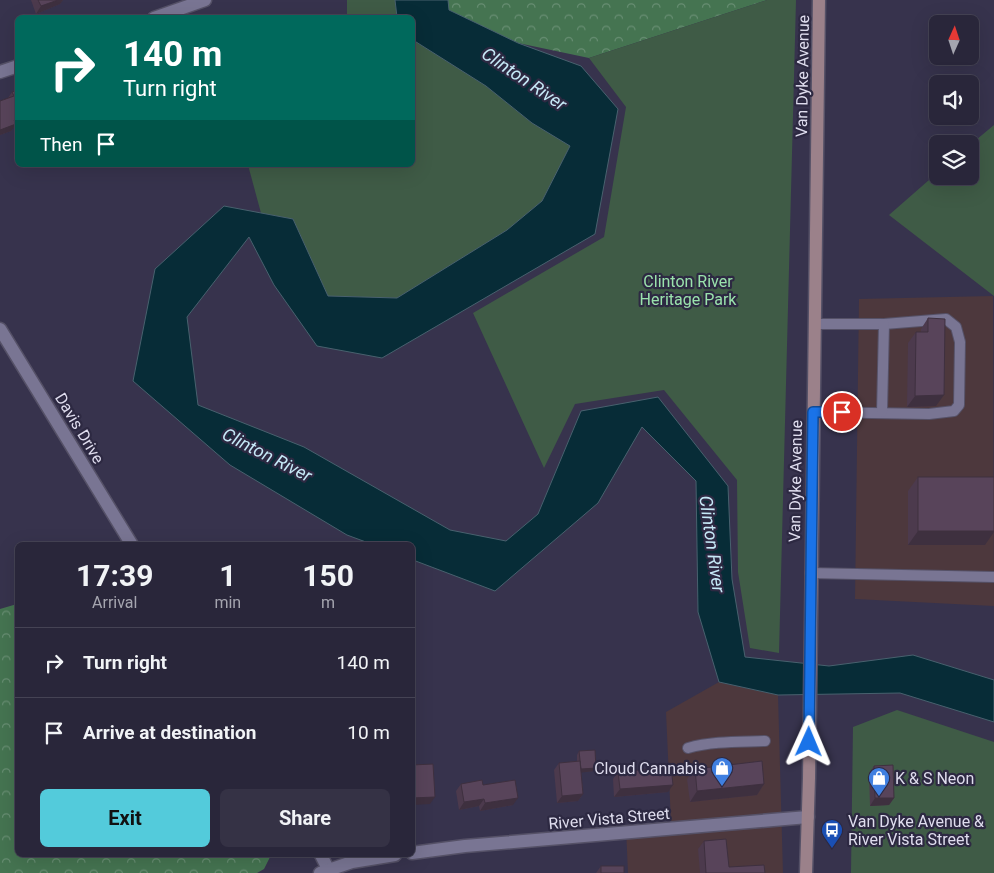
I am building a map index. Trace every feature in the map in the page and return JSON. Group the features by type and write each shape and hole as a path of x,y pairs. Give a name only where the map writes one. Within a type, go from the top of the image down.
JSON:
{"main road":[{"name":"Van Dyke Avenue","path":"806,873 819,0"}],"street":[{"path":"162,15 205,0"},
{"path":"0,72 15,67"},
{"name":"Davis Drive","path":"0,329 130,542"},
{"name":"River Vista Street","path":"415,853 465,846 684,829 808,817"},
{"path":"322,857 326,872 352,862 383,857"}],"lane":[{"path":"813,412 929,414 954,411 959,406 960,342 956,327 946,319 884,324 815,324"},
{"path":"882,412 884,324"},
{"path":"810,574 994,577"},
{"path":"688,748 719,743 765,741"}],"shaded area":[{"path":"993,296 994,606 855,599 859,299"},
{"path":"719,682 778,695 783,873 628,873 626,828 671,822 666,712"}],"green space":[{"path":"347,0 395,0 397,15 347,15"},
{"path":"448,0 767,0 589,58 518,43 448,10"},
{"name":"Clinton River Heritage Park","path":"767,0 796,0 779,653 750,648 738,572 737,480 664,390 575,404 544,468 473,313 604,237 626,107 589,58"},
{"path":"415,41 486,86 532,123 570,146 542,201 507,230 397,298 328,296 293,219 261,213 249,167 415,167"},
{"path":"994,125 994,296 889,215 929,180 929,185 979,185 979,138"},
{"path":"15,605 15,857 270,857 264,869 257,873 0,873 0,609"},
{"path":"897,710 994,742 994,873 851,873 853,727"}],"water":[{"name":"Clinton River","path":"395,0 448,0 449,10 518,43 581,66 618,109 595,234 382,358 317,346 274,285 249,237 187,317 198,405 304,447 450,530 506,541 538,514 581,411 658,397 728,486 732,579 745,657 829,666 913,655 994,680 994,722 900,693 778,695 719,682 698,612 696,481 642,427 598,503 495,591 415,561 415,542 366,542 347,535 230,465 133,381 155,269 224,206 293,219 328,296 397,298 507,230 542,201 570,146 532,123 486,86 415,41 415,15 397,15"}],"building":[{"path":"38,0 58,0 41,6"},
{"path":"15,91 15,124 0,130 0,101 14,96 12,92"},
{"path":"928,318 945,319 944,395 915,396 916,332 928,332"},
{"path":"918,477 994,477 994,531 918,531"},
{"path":"595,750 596,768 581,769 579,751"},
{"path":"580,761 583,794 562,796 559,763"},
{"path":"762,761 764,784 697,791 695,769"},
{"path":"433,764 435,797 415,798 415,765"},
{"path":"893,765 894,798 875,798 874,766"},
{"path":"671,767 673,785 620,789 618,772"},
{"path":"482,780 483,785 515,780 518,798 485,803 484,799 464,802 461,784"},
{"path":"726,839 729,867 764,865 765,873 706,873 704,841"},
{"path":"601,866 624,866 624,873 601,873"}],"place":[{"name":"Cloud Cannabis","path":"722,787"},
{"name":"K & S Neon","path":"879,797"},
{"name":"Van Dyke Avenue & River Vista Street","path":"832,849"}],"route":[{"path":"809,742 813,412 842,412"}]}
